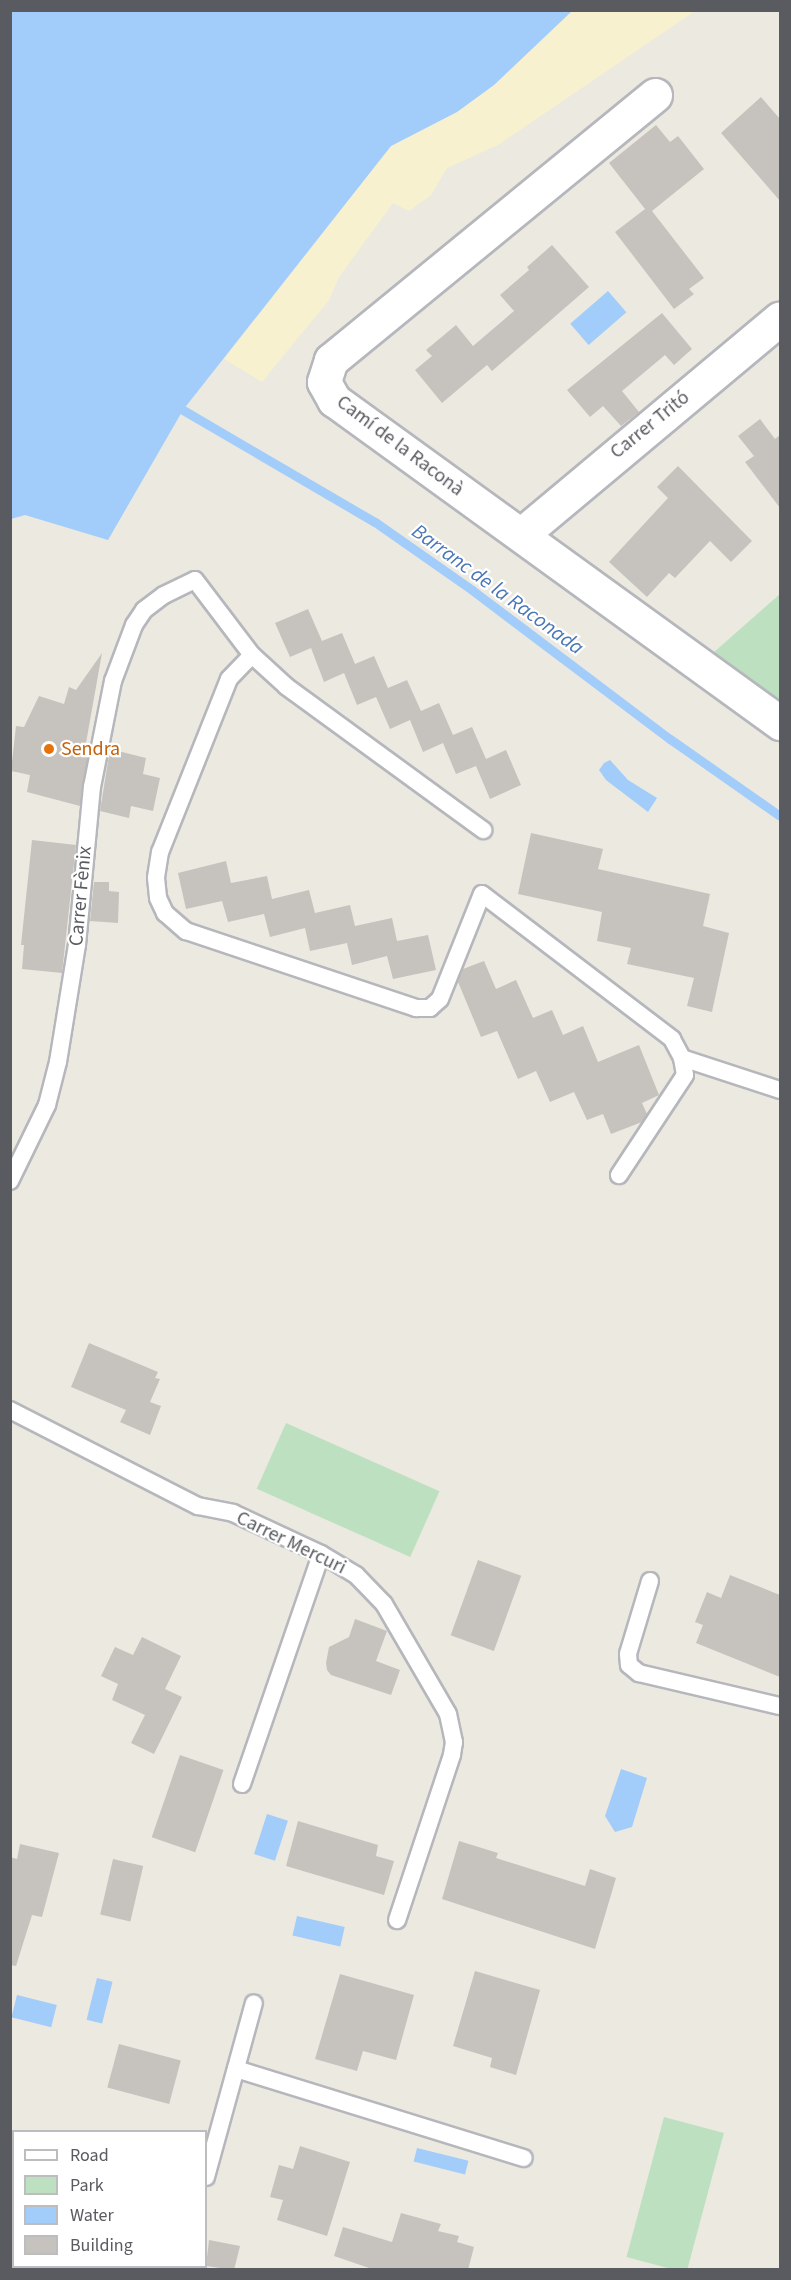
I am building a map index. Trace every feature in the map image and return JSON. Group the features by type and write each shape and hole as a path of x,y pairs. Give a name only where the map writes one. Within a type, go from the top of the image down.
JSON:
{"street":[{"name":"Camí de la Raconà","path":"655,95 331,360 324,382 334,400 780,723"},
{"name":"Carrer Tritó","path":"522,534 780,318"}],"lane":[{"name":"Carrer Fènix","path":"10,1181 40,1121 52,1088 70,997 92,787 102,727 128,637 144,610 164,595 195,580 252,655"},
{"path":"483,830 287,687 252,655 229,679 160,852 156,878 158,898 165,913 186,931 405,1004 430,1008 441,999 482,894 672,1039 682,1058 685,1075 619,1175"},
{"path":"682,1058 780,1090"},
{"name":"Carrer Mercuri","path":"10,1410 198,1506 233,1513 321,1554 356,1575 384,1604 448,1714 454,1742 452,1755 397,1920"},
{"path":"242,1784 321,1554"},
{"path":"650,1581 628,1654 629,1665 639,1673 780,1706"},
{"path":"207,2173 254,2002"},
{"path":"236,2069 524,2158"}],"green space":[{"path":"780,594 780,704 713,653"},
{"path":"286,1423 439,1491 410,1557 257,1489"},
{"path":"664,2117 724,2133 687,2270 675,2270 626,2257"}],"sand":[{"path":"572,11 695,11 498,145 447,168 431,195 409,211 393,203 339,277 329,300 262,382 224,359 391,146 457,112 494,85"}],"water":[{"path":"11,10 572,11 494,85 457,112 391,146 183,410 108,540 25,515 11,519"},
{"path":"608,291 626,312 589,345 570,324"},
{"path":"610,760 628,780 657,798 648,812 606,780 599,770 604,763"},
{"path":"621,1769 647,1778 632,1827 615,1832 605,1816"},
{"path":"267,1814 288,1821 275,1861 254,1854"},
{"path":"297,1916 345,1927 340,1947 293,1935"},
{"path":"97,1978 113,1982 102,2024 87,2020"},
{"path":"17,1995 57,2005 51,2027 11,2017"},
{"path":"417,2148 468,2161 465,2174 414,2162"}],"building":[{"path":"761,97 780,119 780,201 721,133"},
{"path":"656,125 670,142 678,136 704,169 652,211 704,278 689,289 694,294 674,309 615,232 645,209 609,163"},
{"path":"552,245 589,287 492,371 487,365 442,403 415,370 432,356 426,350 456,325 473,346 514,311 500,295 529,270 527,267"},
{"path":"662,313 692,349 674,365 665,355 622,391 639,412 621,426 603,406 590,417 567,390"},
{"path":"760,419 775,439 780,435 780,508 745,462 754,456 738,436"},
{"path":"678,466 752,541 731,562 710,541 675,578 669,573 647,597 609,562 668,498 657,487"},
{"path":"308,609 322,641 342,633 355,664 374,656 388,688 407,680 421,711 439,703 453,735 472,727 486,759 506,750 521,785 490,799 476,766 456,774 443,743 423,752 410,720 390,729 376,697 357,705 344,673 324,682 311,648 290,657 275,623"},
{"name":"Sendra","path":"102,653 86,743 90,744 80,806 27,792 30,775 11,771 16,726 24,727 39,696 64,704 69,687 76,690"},
{"path":"110,749 146,758 143,774 160,778 153,811 131,806 129,818 100,811"},
{"path":"531,833 603,849 598,869 710,894 703,926 729,933 712,1012 687,1006 694,978 627,964 631,948 597,941 602,912 518,894"},
{"path":"32,840 76,845 62,973 22,969 24,945 21,945"},
{"path":"226,861 231,883 267,876 272,899 309,890 315,913 350,905 355,926 392,918 397,941 428,935 436,970 393,979 387,956 352,965 347,943 310,951 305,928 270,937 264,914 228,922 222,901 186,909 178,873"},
{"path":"94,882 109,882 109,891 119,892 118,923 90,921"},
{"path":"484,961 496,989 516,980 533,1018 552,1010 563,1035 583,1026 598,1062 639,1045 659,1095 642,1103 647,1114 642,1122 611,1134 603,1114 587,1120 574,1092 550,1102 536,1071 518,1079 497,1031 481,1037 458,982 463,969"},
{"path":"89,1343 158,1372 155,1378 160,1379 150,1402 161,1406 150,1435 120,1422 126,1410 71,1387"},
{"path":"478,1560 521,1576 494,1651 451,1635"},
{"path":"730,1575 780,1595 780,1677 696,1643 703,1625 695,1622 707,1592 721,1598"},
{"path":"355,1619 387,1631 376,1661 400,1670 391,1695 331,1675 327,1670 329,1647 349,1637"},
{"path":"142,1637 181,1656 165,1689 182,1697 154,1754 131,1743 145,1715 112,1700 118,1684 101,1676 115,1647 133,1655"},
{"path":"180,1755 223,1770 195,1852 152,1837"},
{"path":"298,1821 378,1845 376,1856 394,1861 384,1895 286,1866"},
{"path":"459,1841 498,1853 496,1858 585,1886 590,1869 616,1878 595,1949 442,1899"},
{"path":"20,1844 59,1853 42,1917 32,1915 16,1966 10,1965 10,1857 17,1859"},
{"path":"113,1859 143,1866 130,1922 100,1915"},
{"path":"475,1971 540,1990 516,2075 490,2067 492,2058 453,2046"},
{"path":"340,1974 414,1995 396,2060 363,2051 357,2071 315,2059"},
{"path":"119,2044 181,2061 169,2104 107,2087"},
{"path":"300,2146 350,2162 327,2236 277,2220 283,2200 270,2197 279,2165 293,2169"},
{"path":"401,2213 441,2224 438,2231 459,2236 457,2242 474,2247 468,2270 375,2270 334,2256 343,2227 392,2242"},
{"path":"209,2240 240,2246 234,2270 207,2266"}],"waterway":[{"name":"Barranc de la Raconada","path":"183,410 375,522 472,590 670,739 780,816"}],"place":[{"name":"Sendra","path":"49,749"}]}
